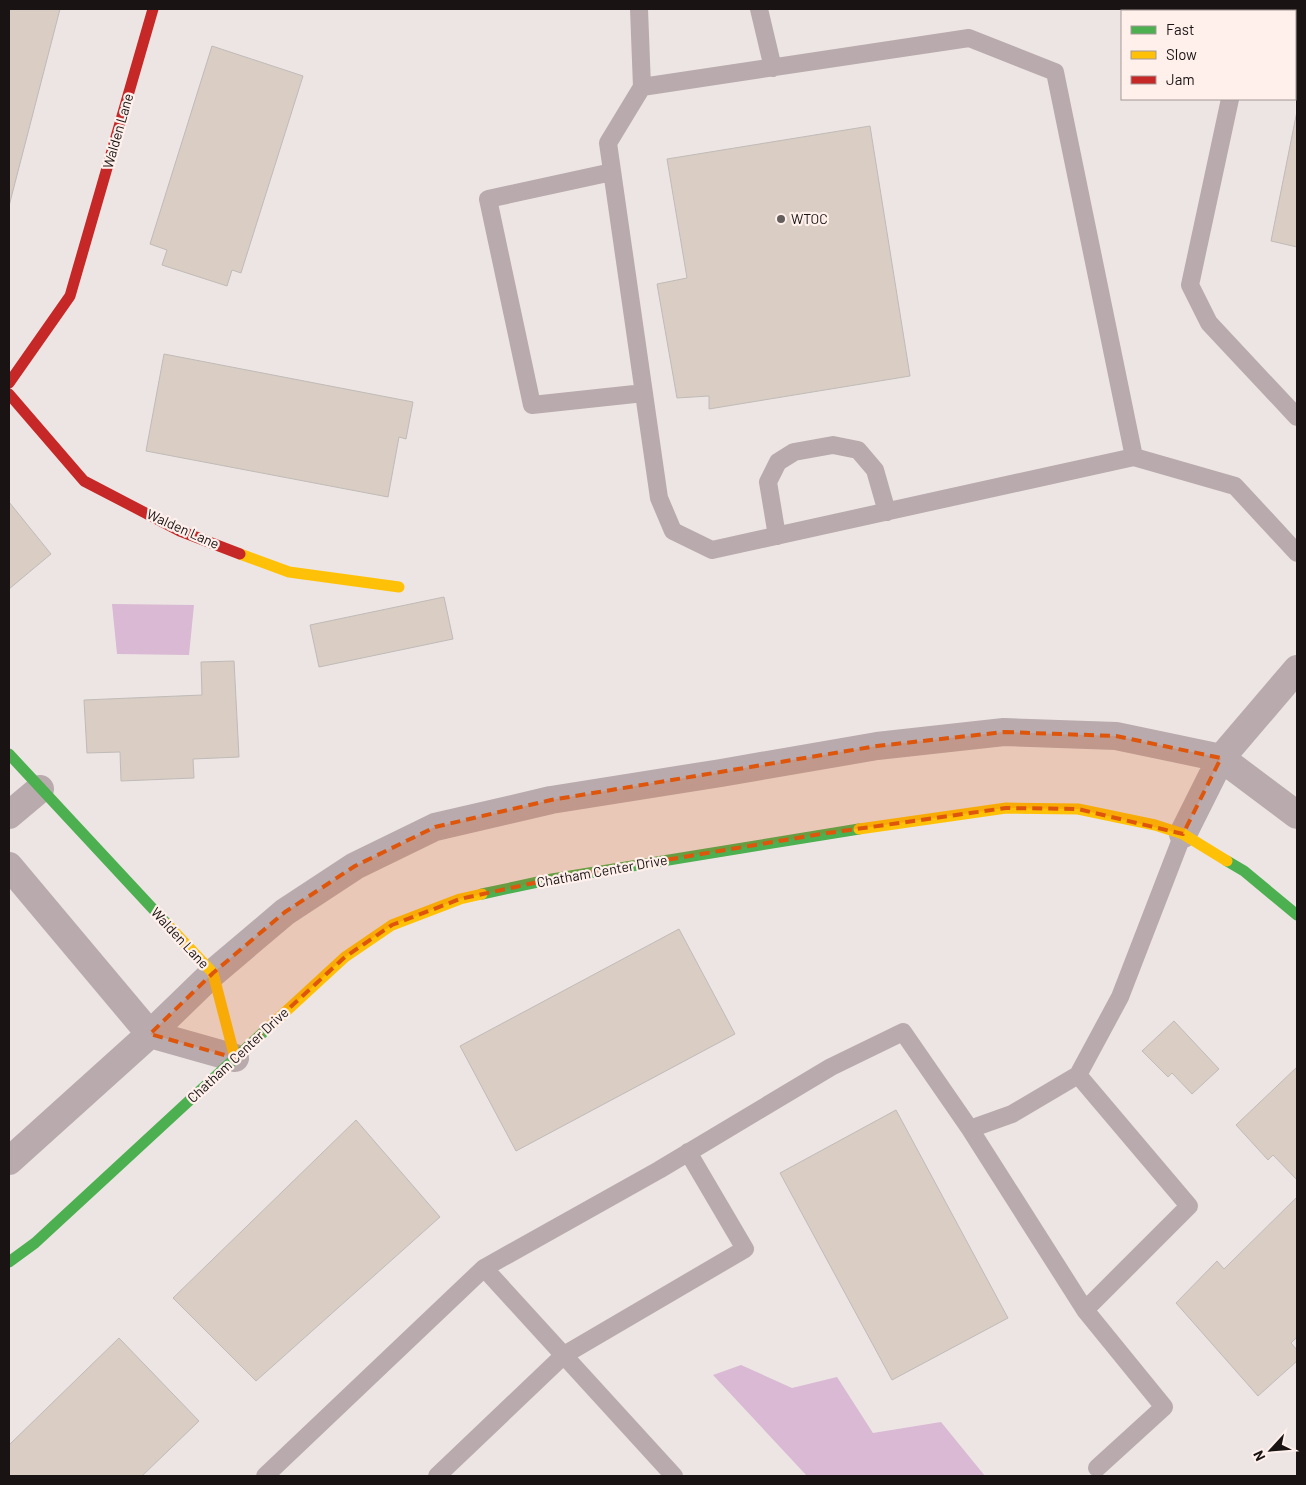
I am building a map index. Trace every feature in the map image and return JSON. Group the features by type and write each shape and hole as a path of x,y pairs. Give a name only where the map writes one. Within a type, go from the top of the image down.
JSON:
{"street":[{"name":"Walden Lane","path":"9,383 70,296 153,9"},
{"name":"Walden Lane","path":"9,394 84,481 180,531 289,572 399,587"},
{"path":"1183,834 1221,758 1297,669"},
{"path":"9,1161 150,1034 212,973 285,912 355,866 435,827 551,800 878,746 1004,732 1116,736 1221,758 1297,815"},
{"name":"Walden Lane","path":"9,754 212,973 235,1058"},
{"path":"9,815 40,789"},
{"name":"Chatham Center Drive","path":"9,1262 35,1243 344,957 392,925 460,899 552,879 783,840 1006,808 1078,809 1155,825 1183,834 1244,871 1297,915"},
{"path":"9,866 150,1034 235,1058"}],"lane":[{"path":"638,9 642,87 608,143 659,498 673,531 712,550 1134,457 1235,486 1297,553"},
{"path":"759,9 773,68"},
{"path":"642,87 969,38 1055,72 1134,457"},
{"path":"1230,100 1190,284 1209,323 1297,417"},
{"path":"612,172 488,200 532,405 644,393"},
{"path":"777,536 768,482 778,462 794,452 834,445 858,450 875,470 887,512"},
{"path":"970,1129 1012,1114 1078,1075 1120,997 1183,834"},
{"path":"265,1476 484,1268 688,1152 831,1067 903,1032 970,1129 1085,1310 1164,1407 1097,1468"},
{"path":"1078,1075 1189,1206 1085,1310"},
{"path":"437,1476 564,1355 744,1250 688,1152"},
{"path":"484,1268 674,1476"}],"highlighted area":[{"path":"1004,732 1116,736 1221,758 1183,834 1078,809 1006,808 821,834 552,879 460,899 392,925 345,957 235,1058 150,1034 213,973 285,912 355,866 435,827 551,800 877,746"}],"shaded area":[{"path":"112,604 194,605 189,655 117,654"},
{"path":"741,1365 792,1388 837,1377 873,1433 941,1422 985,1476 807,1476 713,1375"}],"building":[{"path":"9,9 60,9 9,206"},
{"path":"212,46 303,76 241,273 232,270 227,286 162,265 167,250 150,244"},
{"path":"1297,111 1297,247 1271,241"},
{"name":"WTOC","path":"870,126 910,376 709,409 709,396 677,398 657,284 687,278 667,159"},
{"path":"164,354 413,402 406,439 399,437 388,497 146,451"},
{"path":"9,502 51,554 9,589"},
{"path":"444,597 453,639 319,667 310,625"},
{"path":"234,661 239,757 193,759 194,778 121,781 120,752 87,753 84,700 202,695 201,662"},
{"path":"679,929 735,1034 516,1151 460,1046"},
{"path":"1174,1021 1219,1069 1192,1094 1172,1073 1168,1077 1142,1051"},
{"path":"1297,1067 1297,1180 1273,1155 1268,1160 1236,1125"},
{"path":"896,1110 1008,1318 892,1380 780,1173"},
{"path":"356,1120 440,1217 256,1381 173,1298"},
{"path":"1297,1197 1297,1337 1291,1343 1297,1350 1297,1361 1258,1396 1176,1303 1217,1261 1224,1269"},
{"path":"119,1338 199,1421 142,1476 9,1476 9,1445"}],"traffic: fast":[{"path":"9,754 167,924"},
{"path":"482,894 552,879 859,829"},
{"path":"1227,861 1244,871 1297,915"},
{"path":"9,1262 35,1243 270,1026"}],"traffic: slow":[{"path":"240,554 289,572 399,587"},
{"path":"859,829 1006,808 1078,809 1155,825 1183,834 1227,861"},
{"path":"270,1026 345,957 392,925 460,899 482,894"},
{"path":"167,924 213,973 235,1058"}],"traffic: jam":[{"path":"9,383 70,296 153,9"},
{"path":"9,394 84,481 180,531 240,554"}],"place":[{"name":"WTOC","path":"781,219"}]}
